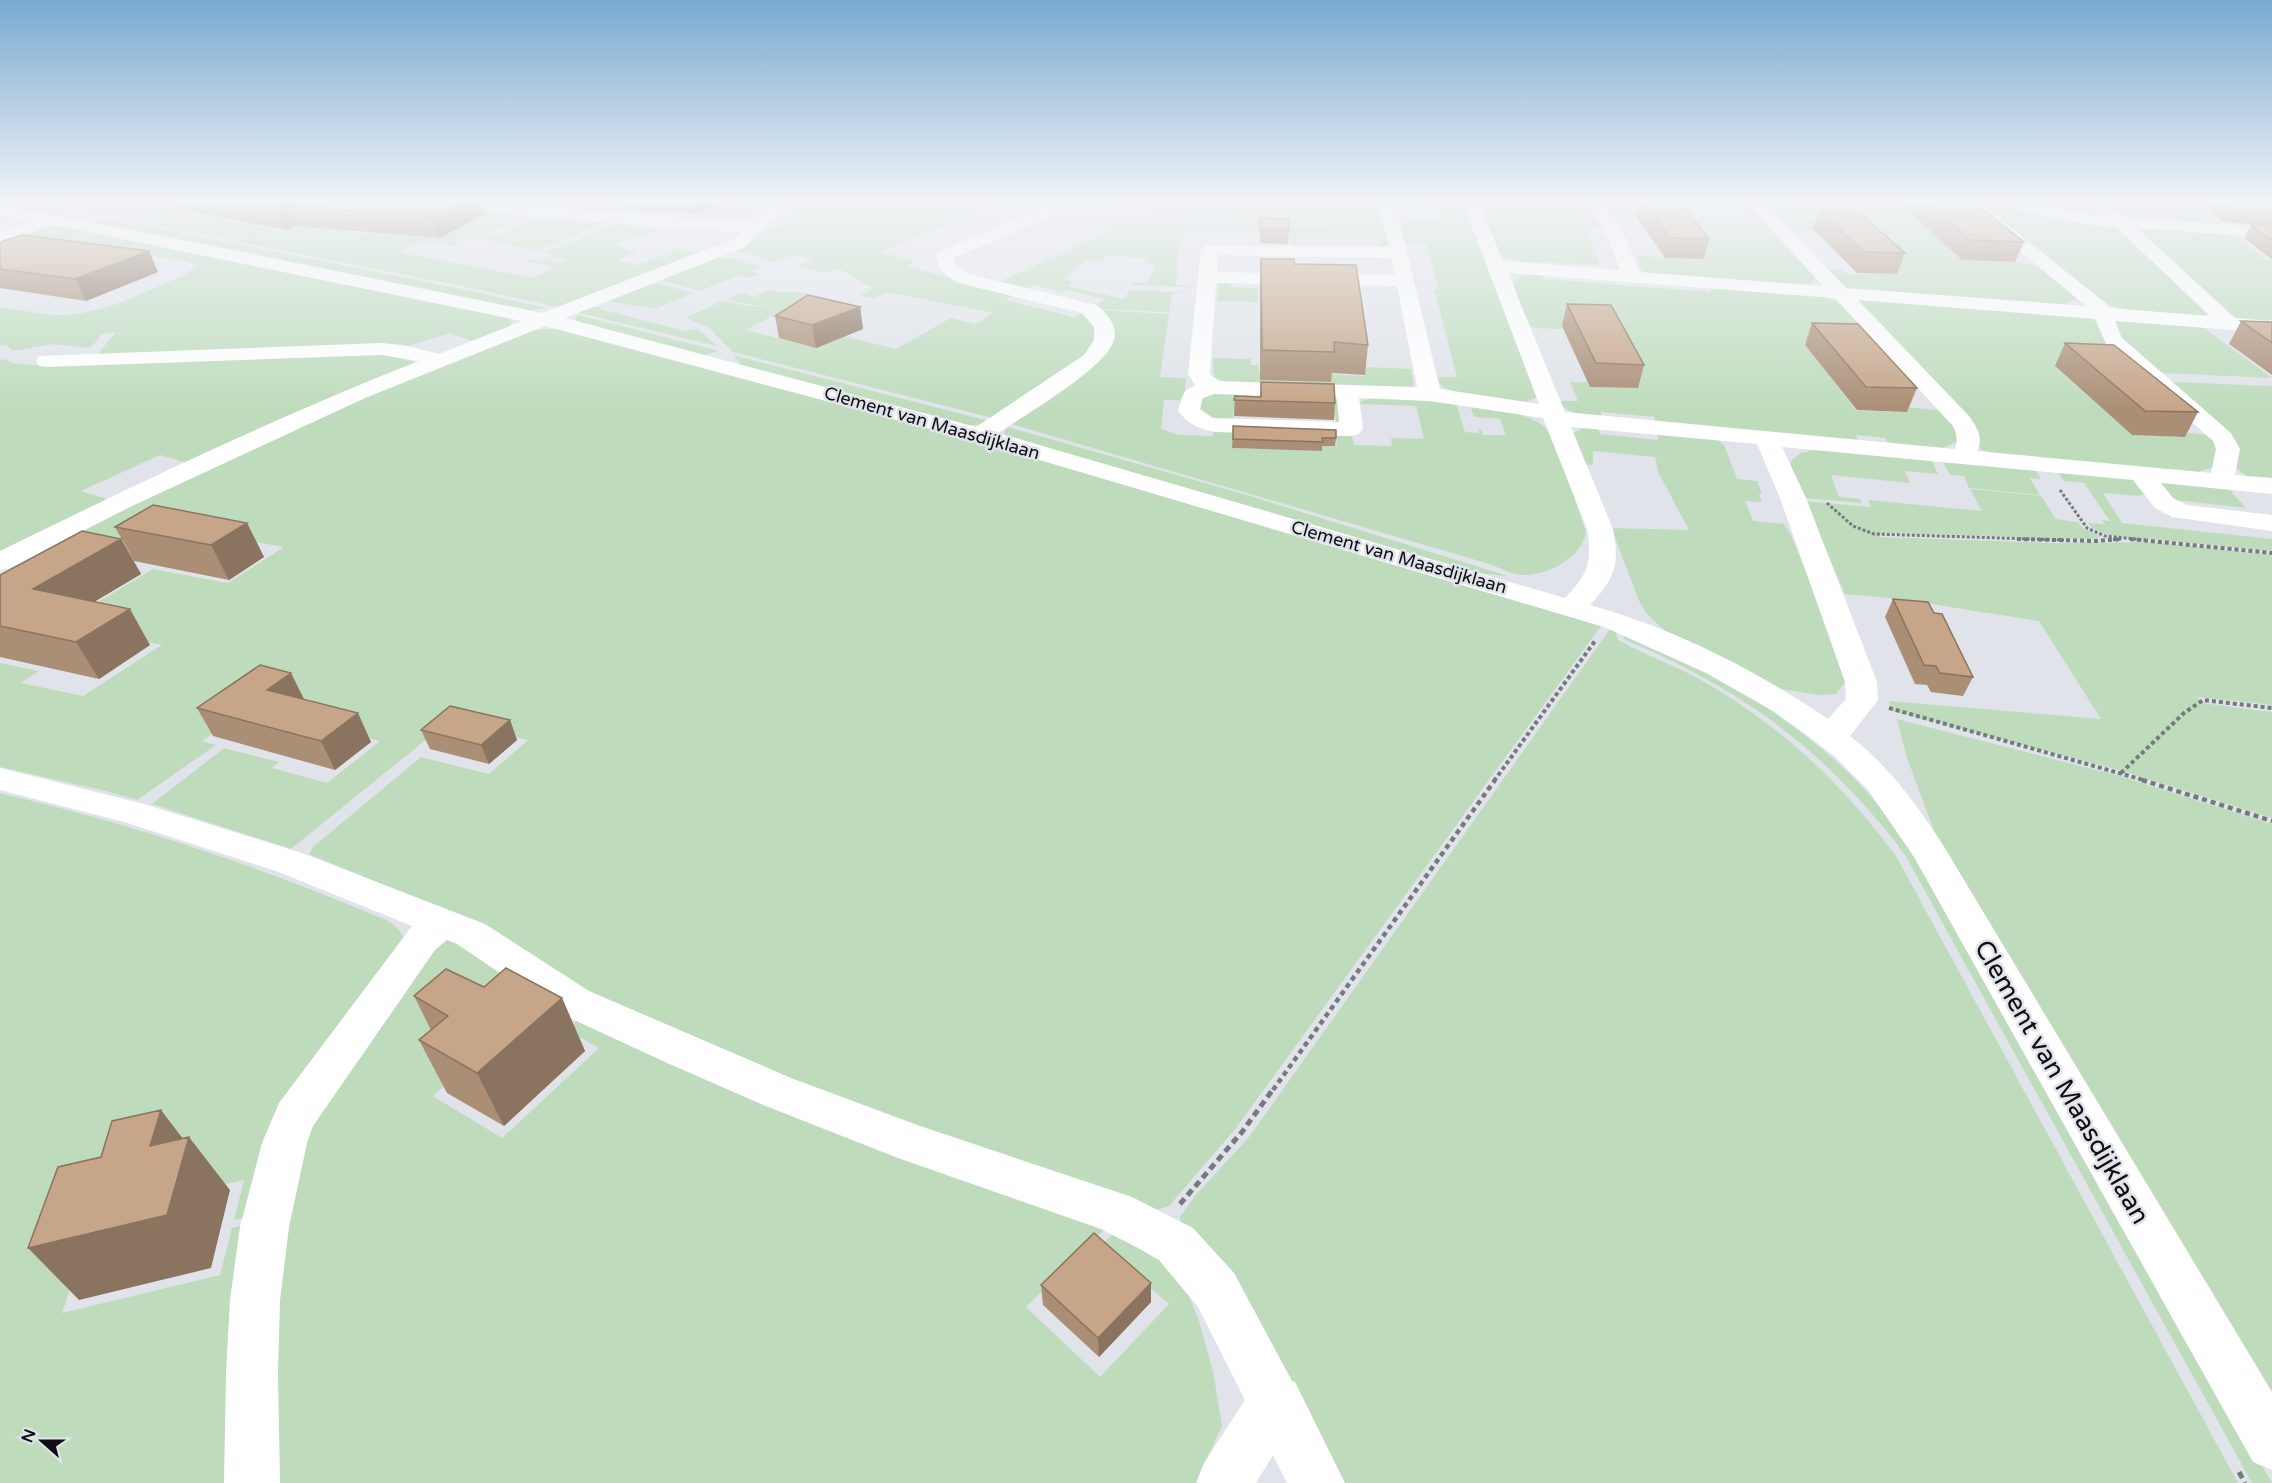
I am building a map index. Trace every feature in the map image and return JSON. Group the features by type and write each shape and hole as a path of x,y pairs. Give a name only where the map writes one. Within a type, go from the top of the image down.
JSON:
{"street":[{"name":"Clement van Maasdijklaan","path":"316,272 544,319 980,435 1570,608 1610,620 1683,650 1789,708 1831,737 1873,773 1894,799 1930,854 2272,1443"},
{"path":"0,562 295,421 439,360 664,272"},
{"path":"954,272 962,278 1089,309 1100,318 1106,334 1104,343 1091,359 980,435"},
{"path":"1208,272 1199,374 1205,383 1214,387"},
{"path":"1402,272 1430,394"},
{"path":"1497,272 1600,529 1604,547 1599,579 1570,608"},
{"path":"1572,272 2272,327"},
{"path":"1630,272 1631,277"},
{"path":"1819,272 1967,430 1969,444 1962,457"},
{"path":"2051,272 2104,314 2114,342 2223,438 2228,448 2222,481"},
{"path":"2175,272 2229,323"},
{"path":"1208,277 1404,281"},
{"path":"47,361 381,349 404,351 439,360"},
{"path":"1347,391 1351,429 1216,424 1195,418 1189,410 1190,398 1194,393 1214,387 1347,391 1430,394 1553,416 1767,439 2272,486"},
{"path":"1767,439 1792,498 1861,682 1862,700 1831,737"},
{"path":"2141,474 2164,503 2181,512 2272,523"},
{"path":"0,779 132,812 289,862 471,934 574,1002 680,1050 776,1091 914,1144 1114,1212 1155,1232 1176,1244 1216,1290 1317,1483"},
{"path":"252,1483 254,1296 260,1244 284,1139 295,1116 421,940 442,923"},
{"path":"1224,1483 1276,1401"}],"path":[{"path":"2042,465 2087,528 2105,536 2272,553"},
{"path":"1792,498 1824,501 1853,525 1874,534 2095,541 2121,539"},
{"path":"1155,1232 1242,1132 1610,620"},
{"path":"1862,700 2121,773 2272,821"},
{"path":"2121,773 2184,713 2203,700 2272,708"},
{"path":"2234,1462 2245,1483"}],"green space":[{"path":"188,272 289,272 510,318 512,323 508,328 475,342 450,333 404,347 98,354 116,332 102,334 88,348 54,344 13,351 6,345 0,346 0,307 49,315 80,313 127,300"},
{"path":"340,272 378,272 546,308 529,310"},
{"path":"392,272 503,272 533,278 545,272 652,272 557,307"},
{"path":"674,272 759,274 750,278 739,275 700,291 657,279"},
{"path":"845,272 929,272 1012,296 1005,300 1074,317 1082,313 1091,321 1097,336 1090,349 1080,359 993,418 733,352 709,328 686,318 721,301 751,306 787,308 746,330 816,348 839,335 896,349 951,318 975,324 993,313 887,292 871,298 861,294 874,289"},
{"path":"1021,272 1071,272 1062,279 1073,281 1068,286 1124,299 1130,290 1195,293 1172,293 1169,312 1101,309 1095,306 1105,299 1033,285 1022,291 995,284"},
{"path":"1153,272 1177,272 1176,285 1195,287 1132,285 1148,283"},
{"path":"1434,272 1489,272 1537,397 1524,403 1468,395 1442,386 1438,377 1457,377 1434,289 1439,289"},
{"path":"1813,272 1817,277 1809,284 1802,285 1646,273"},
{"path":"1830,272 1897,274 1895,272 2048,272 2072,292 2076,299 2062,306 1847,289"},
{"path":"2067,272 2165,272 2207,314 2204,317 2127,310 2107,304"},
{"path":"2183,272 2272,272 2272,319 2263,323 2233,317"},
{"path":"1542,273 1543,279 1711,292 1709,286 1825,297 1842,304 1882,346 1880,350 1805,345 1857,411 1908,412 1904,407 1937,410 1950,417 1960,441 1940,449 1896,446 1895,443 1887,442 1885,438 1856,435 1859,443 1656,424 1654,417 1601,412 1601,419 1572,412 1558,401 1578,401 1570,382 1587,382 1590,387 1638,388 1606,327 1562,325 1562,329 1529,326 1513,284 1522,276"},
{"path":"650,281 693,293 655,309 607,301 607,299"},
{"path":"1231,281 1231,287 1286,290 1258,290 1257,302 1217,301 1219,282"},
{"path":"767,291 808,293 798,303 789,307 748,304 727,299 741,293 754,297"},
{"path":"1856,300 2095,318 2113,347 2092,367 2055,367 2132,435 2185,437 2181,432 2208,435 2219,442 2215,467 2197,472 1997,455 1981,449"},
{"path":"585,307 601,307 600,309 685,331 698,329 717,346 575,312"},
{"path":"1103,310 1169,314 1160,377 1186,378 1185,391 1180,400 1164,400 1161,429 1179,435 1212,436 1213,432 1232,432 1232,448 1257,449 1296,434 1297,450 1322,451 1322,446 1337,446 1336,436 1352,436 1354,445 1392,446 1391,438 1424,439 1416,406 1359,404 1364,400 1377,397 1456,403 1465,432 1479,433 1478,429 1481,429 1483,435 1506,435 1500,419 1474,417 1470,405 1508,412 1534,420 1549,432 1561,458 1586,531 1583,541 1571,557 1562,564 1531,575 1521,575 1011,424 1099,361 1108,352 1114,335"},
{"path":"578,315 719,351 704,355 578,322 575,317"},
{"path":"2118,320 2203,327 2272,378 2163,373 2125,347 2115,322"},
{"path":"565,328 974,439 1601,626 1236,1128 1169,1206 1149,1212 920,1132 582,994 408,895 309,854 314,846 421,757 489,774 528,740 449,721 291,849 152,804 224,748 279,762 272,768 327,783 380,741 288,717 311,700 274,691 202,741 216,745 137,800 0,767 0,663 39,671 21,683 83,696 162,645 61,624 153,569 228,583 284,547 239,539 140,553 68,540 68,535 302,423 529,330"},
{"path":"378,353 415,362 415,364 191,464 160,455 81,491 113,501 0,556 0,360 35,365"},
{"path":"733,355 989,421 985,424 965,426 741,365"},
{"path":"1213,358 1251,359 1251,365 1258,365 1259,373 1262,371 1365,376 1365,367 1411,369 1414,385 1412,387 1228,383 1214,377"},
{"path":"2174,382 2272,386 2272,481 2252,478 2243,474 2235,466 2230,435 2222,425 2172,385"},
{"path":"1206,393 1245,393 1258,399 1338,401 1340,423 1336,423 1335,415 1233,411 1233,420 1211,419 1199,410 1201,398"},
{"path":"1008,427 1247,495 1508,576 1476,573 1005,435 1004,432"},
{"path":"1584,427 1598,427 1600,434 1658,440 1658,432 1718,440 1724,445 1737,479 1757,481 1762,493 1759,494 1762,502 1745,501 1753,521 1784,524 1791,535 1845,668 1846,681 1836,694 1820,695 1780,689 1670,636 1646,613 1611,528 1689,530 1658,472 1655,457 1593,451 1593,465 1584,465 1572,434"},
{"path":"1818,449 1932,461 1938,474 1905,471 1910,483 1831,475 1839,497 1860,499 1862,503 1804,498 1791,468 1791,461 1801,453"},
{"path":"1943,462 2034,468 2041,479 2030,478 2040,495 1969,488 1964,476 1950,475"},
{"path":"2057,471 2130,477 2150,494 2137,496 2103,493 2122,523 2272,539 2272,551 2108,535 2092,528 2088,523 2105,524 2102,520 2110,521 2084,483 2064,481"},
{"path":"2155,480 2230,490 2246,508 2175,500"},
{"path":"1970,489 2041,496 2056,519 2078,522 2082,527 2102,537 2091,539 1882,533 1879,537 2056,543 2149,542 2272,555 2272,705 2198,697 2202,703 2272,712 2272,818 2119,770 1892,711 1889,701 2101,719 2039,621 1899,599 1845,594 1805,501 1871,507 1868,500 1982,511"},
{"path":"1610,629 1615,631 1618,640 1701,680 1757,716 1783,736 1808,757 1854,804 1896,856 2238,1483 1344,1483 1182,1232 1180,1217 1194,1197 1249,1137"},
{"path":"1624,634 1685,660 1714,676 1798,730 1849,773 1876,802 1917,854 2272,1483 2252,1483 1905,855 1845,784 1780,727 1708,680 1624,639"},
{"path":"1897,719 2120,776 2272,824 2272,1407 1943,855 1906,755"},
{"path":"0,793 98,818 290,881 384,919 399,930 405,941 406,946 256,1215 234,1220 244,1180 96,1214 62,1313 220,1275 232,1228 254,1223 238,1483 0,1483"},
{"path":"455,939 533,989 466,1066 433,1096 502,1138 599,1048 566,1030 581,1017 1108,1226 1026,1307 1100,1377 1169,1304 1101,1245 1117,1230 1158,1254 1184,1284 1199,1321 1213,1371 1222,1426 1196,1483 268,1483 267,1402 296,1139 417,960 446,940"}],"building":[{"path":"24,272 93,272 75,279"},
{"path":"1261,272 1357,272 1368,345 1334,342 1334,352 1262,350"},
{"path":"808,295 860,307 812,325 775,316"},
{"path":"1567,304 1611,305 1644,365 1596,363"},
{"path":"2241,321 2272,322 2272,343"},
{"path":"1812,323 1858,324 1917,388 1866,387"},
{"path":"2065,343 2114,345 2198,412 2145,411"},
{"path":"1261,382 1334,384 1335,403 1234,400 1235,396 1261,397"},
{"path":"1233,426 1336,430 1336,438 1322,438 1323,442 1233,439"},
{"path":"153,505 247,523 211,545 115,527"},
{"path":"82,531 121,539 33,589 130,609 76,642 0,626 0,575"},
{"path":"1893,599 1928,602 1934,613 1942,614 1973,677 1940,673 1936,666 1924,665"},
{"path":"260,665 291,673 267,690 358,713 321,741 197,708"},
{"path":"450,706 510,720 481,745 421,730"},
{"path":"506,968 562,998 477,1073 419,1040 448,1016 414,996 446,969 484,987"},
{"path":"161,1110 150,1146 189,1137 167,1215 28,1248 58,1167 101,1157 112,1121"},
{"path":"1094,1233 1151,1283 1098,1338 1041,1285"}]}
